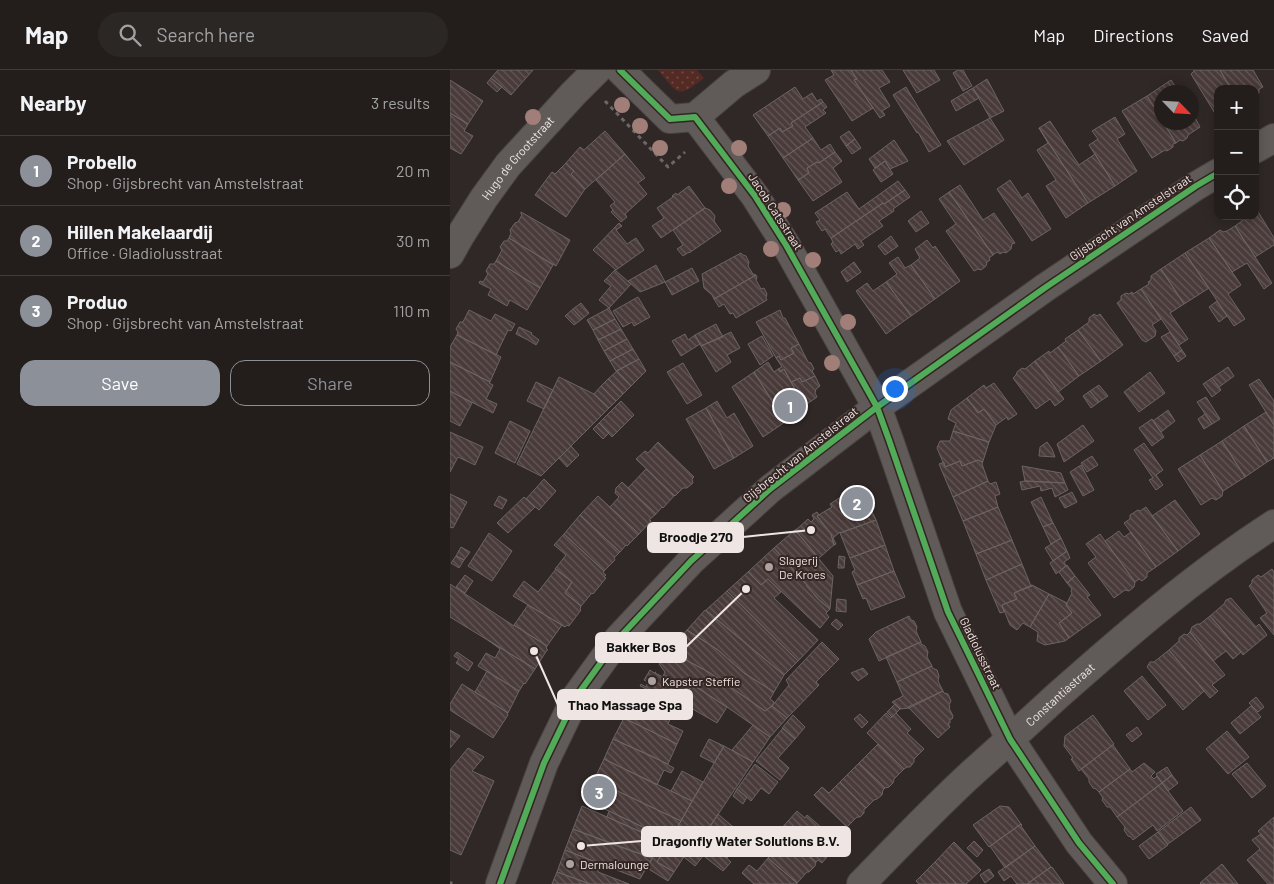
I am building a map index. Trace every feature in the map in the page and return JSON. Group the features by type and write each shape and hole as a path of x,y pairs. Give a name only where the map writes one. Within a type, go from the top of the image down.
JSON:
{"street":[{"name":"Hugo de Grootstraat","path":"450,254 484,198 508,165 597,70"},
{"path":"620,70 670,118 696,117 734,84 756,70"},
{"name":"Jacob Catsstraat","path":"696,117 755,196 781,237 877,407"},
{"path":"1259,147 1274,138"},
{"name":"Gijsbrecht van Amstelstraat","path":"500,884 544,764 576,697 618,639 691,561 770,489 877,407 1046,287 1214,175"},
{"name":"Gladiolusstraat","path":"877,407 948,612 1010,739 1079,843 1113,884"},
{"name":"Constantiastraat","path":"861,884 971,774 1114,646 1188,584 1274,524"}],"shaded area":[{"path":"658,70 697,70 704,78 688,89 679,91 670,85"}],"building":[{"path":"498,70 533,70 511,95 491,78"},
{"path":"831,70 851,70 857,79 854,80 873,108 852,121 825,80 834,75"},
{"path":"851,70 882,70 890,82 879,88 890,106 882,111 885,115 880,118 854,80 857,79"},
{"path":"903,70 934,70 940,80 917,93"},
{"path":"963,70 972,86 963,91 953,73"},
{"path":"1220,70 1229,85 1214,85 1214,112 1191,74 1194,71"},
{"path":"1220,70 1253,70 1263,87 1259,89 1259,85 1229,85"},
{"path":"491,78 502,87 497,92 487,83"},
{"path":"987,79 1004,111 990,118 973,88"},
{"path":"450,80 483,101 468,124 450,113"},
{"path":"1171,80 1174,85 1164,85"},
{"path":"795,87 803,99 812,93 817,101 821,99 823,102 791,123 793,126 782,132 780,128 768,136 753,115"},
{"path":"906,87 941,145 929,152 893,95"},
{"path":"973,88 979,98 956,111 951,101"},
{"path":"1154,91 1154,107 1147,96"},
{"path":"1147,96 1154,107 1154,130 1168,130 1176,143 1167,151 1165,150 1152,158 1122,111"},
{"path":"823,102 827,107 823,110 826,113 805,127 813,138 783,158 768,136 780,128 782,132 793,126 791,123"},
{"path":"450,113 468,124 464,131 473,136 461,154 450,148"},
{"path":"1115,117 1125,134 1117,139 1137,171 1115,186 1089,145 1098,139 1092,131"},
{"path":"990,118 1004,140 964,165 947,141"},
{"path":"1050,121 1079,165 1095,154 1115,186 1088,203 1039,128"},
{"path":"1039,128 1088,203 1066,218 1046,186 1056,180 1037,150 1048,143"},
{"path":"1168,130 1196,130 1183,141 1180,140 1176,143"},
{"path":"605,131 625,154 585,189 571,174 574,171 566,163 580,147 584,150"},
{"path":"849,131 855,139 846,146 840,137"},
{"path":"813,138 821,150 830,144 835,152 819,163 817,162 807,168 809,173 798,180 783,158"},
{"path":"855,139 861,148 852,154 846,146"},
{"path":"894,140 908,161 890,169 885,161 875,168 869,159"},
{"path":"835,152 842,161 833,168 842,182 813,201 798,180 809,173 807,168 817,162 819,163"},
{"path":"625,154 645,178 638,183 647,194 625,214 627,217 621,222 611,212 613,210 610,206 615,202 596,180"},
{"path":"885,161 893,174 881,182 873,170"},
{"path":"566,163 574,171 571,174 585,189 566,217 535,195 552,172 555,174"},
{"path":"1010,180 1022,198 1028,193 1051,229 1032,241 997,189"},
{"path":"898,181 905,190 831,238 825,229 822,231 816,222 820,220 815,213 847,192 859,209"},
{"path":"960,185 983,220 994,213 1015,243 1012,244 1011,249 1006,253 1000,254 997,252 993,255 949,192"},
{"path":"689,186 705,208 661,238 652,226 664,218 657,208 676,193 677,195"},
{"path":"905,190 910,197 879,221 883,226 861,241 864,245 858,249 855,244 841,254 839,250 836,252 831,244 833,242 831,238"},
{"path":"949,192 993,255 981,270 974,271 946,231 956,224 939,199"},
{"path":"705,208 710,210 715,216 714,221 721,231 683,256 677,249 683,245 673,230"},
{"path":"921,211 929,223 916,232 908,221"},
{"path":"521,212 570,240 556,266 509,238 510,230 518,222 522,215"},
{"path":"1259,213 1274,238 1274,245 1255,257 1235,226 1242,221 1259,220"},
{"path":"619,223 622,226 616,230 627,244 636,238 644,250 616,270 593,250"},
{"path":"1235,226 1272,283 1264,289 1247,263 1232,272 1209,238 1220,230 1223,232 1227,231"},
{"path":"891,236 898,246 885,255 878,246"},
{"path":"509,238 553,265 540,288 496,261 502,250 500,247"},
{"path":"1209,238 1241,285 1228,294 1245,319 1234,326 1185,253"},
{"path":"927,240 933,248 935,246 960,281 935,299 911,265 920,258 915,249"},
{"path":"741,253 746,256 749,262 748,266 753,274 756,275 714,299 704,288 702,274"},
{"path":"1185,253 1209,288 1184,304 1161,269"},
{"path":"898,257 905,268 911,265 935,299 911,316 886,282 897,274 889,263"},
{"path":"496,261 540,288 527,310 510,300 507,306 488,295 491,289 479,283 480,281 483,282 488,274 486,271 490,264 494,264"},
{"path":"854,262 861,272 847,282 841,272"},
{"path":"656,265 665,282 640,292 628,281"},
{"path":"692,268 699,281 672,295 665,282"},
{"path":"1161,269 1184,304 1170,313 1188,339 1179,345 1141,289 1149,284 1151,276"},
{"path":"615,270 631,284 609,308 599,300 611,286 604,281"},
{"path":"756,275 756,280 761,289 764,288 767,294 767,300 736,318 733,313 730,314 724,304 719,307 714,299"},
{"path":"886,282 911,316 886,334 856,291 867,283 873,291"},
{"path":"1141,289 1161,319 1152,325 1156,331 1155,336 1146,342 1142,340 1117,303 1121,300 1121,296 1126,293 1132,292 1133,294"},
{"path":"638,297 650,317 634,326 632,322 623,327 613,311"},
{"path":"1217,301 1227,316 1219,322 1209,307"},
{"path":"581,303 589,313 582,319 573,309"},
{"path":"609,308 615,319 593,330 587,320"},
{"path":"573,309 582,319 574,325 565,316"},
{"path":"469,310 491,321 495,314 515,324 511,331 508,330 496,355 457,335 456,329 460,322 463,322"},
{"path":"780,310 799,344 791,348 794,353 781,360 779,356 776,358 756,322"},
{"path":"1094,314 1097,316 1100,314 1123,345 1101,361 1078,330 1089,322 1089,318"},
{"path":"615,319 621,329 598,340 593,330"},
{"path":"716,324 723,337 701,346 695,335"},
{"path":"519,327 532,333 539,340 536,345 516,334"},
{"path":"621,329 627,339 604,351 598,340"},
{"path":"1078,330 1101,361 1079,376 1058,347 1066,341 1065,339"},
{"path":"731,332 740,348 727,355 731,362 716,372 701,346"},
{"path":"1170,332 1182,350 1174,356 1161,337"},
{"path":"685,334 688,340 695,335 700,344 681,356 672,341"},
{"path":"457,335 501,357 490,382 450,362 450,347"},
{"path":"762,336 773,356 760,365 748,344"},
{"path":"627,339 633,349 610,361 604,351"},
{"path":"799,344 808,362 811,363 814,369 812,371 815,376 802,382 800,378 791,382 784,369 780,372 778,369 782,367 776,358 779,356 781,360 794,353 791,348"},
{"path":"1058,347 1079,376 1058,392 1035,361"},
{"path":"633,349 639,359 616,371 610,361"},
{"path":"1182,350 1186,356 1178,362 1174,356"},
{"path":"639,359 646,371 631,386 617,371"},
{"path":"1035,361 1064,399 1055,406 1050,399 1036,409 1013,378 1022,368 1025,369"},
{"path":"450,362 493,385 486,399 497,404 493,413 450,391"},
{"path":"768,362 774,372 778,369 780,372 784,369 804,406 787,417 786,422 754,372"},
{"path":"683,363 702,395 687,404 667,372"},
{"path":"1228,367 1234,376 1219,387 1212,378"},
{"path":"617,371 631,386 623,394 608,379"},
{"path":"754,372 785,422 763,437 732,387"},
{"path":"1150,372 1165,393 1139,412 1124,392"},
{"path":"815,376 820,386 816,389 817,397 804,406 791,382 800,378 802,382"},
{"path":"559,377 594,394 609,408 541,476 517,464"},
{"path":"1212,378 1221,390 1212,397 1203,384"},
{"path":"608,379 623,394 616,401 601,386"},
{"path":"1259,379 1274,401 1274,425 1249,385"},
{"path":"536,382 553,390 544,409 527,401"},
{"path":"994,383 1017,414 1008,420 1007,417 996,425 984,409 978,413 967,398 984,385 986,388"},
{"path":"1099,385 1108,396 1099,402 1090,391"},
{"path":"601,386 616,401 609,408 594,394"},
{"path":"450,391 472,403 460,426 450,421"},
{"path":"1090,391 1099,402 1091,408 1083,396"},
{"path":"1206,397 1220,419 1212,424 1197,402"},
{"path":"967,398 978,413 984,409 996,425 989,442 953,431 956,423 948,419 951,410"},
{"path":"621,401 634,415 612,437 599,423"},
{"path":"717,401 727,418 734,413 753,446 734,458 706,408"},
{"path":"706,408 734,458 714,469 686,419"},
{"path":"1168,410 1175,421 1161,432 1153,421"},
{"path":"1266,412 1274,425 1274,458 1267,462 1244,426"},
{"path":"1205,414 1212,424 1204,429 1198,419"},
{"path":"1152,419 1164,437 1152,446 1139,428"},
{"path":"510,421 530,431 515,463 495,453"},
{"path":"599,423 609,433 603,439 593,429"},
{"path":"1083,425 1094,441 1064,462 1057,444"},
{"path":"1244,426 1267,462 1245,477 1222,441"},
{"path":"953,431 989,442 982,462 978,460 962,466 960,461 945,467 937,448 940,441 950,441"},
{"path":"450,432 483,447 475,465 458,457 450,472"},
{"path":"1222,441 1245,477 1223,491 1200,455"},
{"path":"658,442 694,477 692,479 693,483 687,488 683,488 675,496 636,459 645,451 648,453"},
{"path":"1047,442 1055,457 1039,456 1040,447"},
{"path":"1144,443 1163,470 1156,475 1163,485 1156,490 1149,480 1153,478 1134,450"},
{"path":"571,446 579,455 567,467 559,458"},
{"path":"1200,455 1223,491 1222,496 1216,500 1212,498 1201,505 1178,469"},
{"path":"1092,456 1098,465 1087,472 1081,463"},
{"path":"978,460 983,461 982,464 988,481 953,497 939,464 944,462 945,467 960,461 962,466"},
{"path":"1081,465 1094,490 1083,496 1070,472"},
{"path":"1022,466 1061,473 1065,483 1025,481"},
{"path":"646,469 674,496 656,514 628,488"},
{"path":"544,479 556,491 539,510 526,499"},
{"path":"988,481 990,484 996,482 1000,494 995,496 998,507 963,521 953,497"},
{"path":"622,482 656,514 639,534 610,507 619,497 615,493 616,488"},
{"path":"1020,482 1065,483 1068,490 1055,497 1052,488 1041,491 1040,486 1022,490"},
{"path":"853,491 855,495 860,497 864,495 876,520 840,532 833,538 836,544 834,545 831,534 817,516 832,507 830,504"},
{"path":"1072,492 1077,502 1065,508 1059,498"},
{"path":"450,494 467,502 453,528 450,527"},
{"path":"499,496 507,500 502,509 494,505"},
{"path":"598,496 639,534 620,552 580,515"},
{"path":"524,497 535,507 508,533 497,523"},
{"path":"1041,497 1053,523 1043,527 1031,502"},
{"path":"1175,500 1200,534 1178,551 1152,516"},
{"path":"998,507 1012,540 976,554 963,521"},
{"path":"1146,507 1178,551 1156,567 1124,523 1130,519 1130,515"},
{"path":"817,512 819,515 817,516 831,534 834,545 819,558 795,530 808,519 811,522 814,519 812,515"},
{"path":"580,515 620,552 604,571 564,534"},
{"path":"876,520 885,545 850,558 840,533"},
{"path":"1053,523 1061,538 1051,544 1043,527"},
{"path":"795,530 833,576 830,609 819,600 774,548"},
{"path":"1119,531 1124,537 1131,532 1156,567 1147,573 1147,577 1142,581 1139,579 1135,582 1105,541"},
{"path":"489,533 512,551 492,581 468,566"},
{"path":"564,534 606,575 604,577 606,578 581,606 565,593 572,582 555,569 566,555 554,545"},
{"path":"1100,534 1135,582 1134,587 1129,591 1125,590 1114,598 1088,563 1096,557 1086,544"},
{"path":"1061,538 1067,551 1053,561 1045,548"},
{"path":"1012,540 1022,564 986,580 976,554"},
{"path":"885,545 894,571 857,585 852,572 855,570 850,558"},
{"path":"461,547 470,552 464,560 456,556"},
{"path":"774,548 819,600 830,609 826,613 829,617 820,628 768,579 761,585 748,572"},
{"path":"1067,551 1070,558 1064,562 1066,566 1056,574 1050,563"},
{"path":"456,556 464,560 459,568 451,563"},
{"path":"839,556 845,557 844,568 838,568"},
{"path":"1022,564 1032,586 1014,593 1017,599 1002,605 1004,612 1000,613 986,580"},
{"path":"1067,565 1075,576 1067,583 1059,572"},
{"path":"556,569 572,582 565,593 581,606 581,610 569,626 565,627 513,596 524,581 538,592"},
{"path":"1272,569 1274,572 1274,635 1260,618 1267,613 1249,586 1258,575 1261,577"},
{"path":"894,571 905,597 871,610 866,598 863,599 857,585"},
{"path":"748,572 761,585 768,579 781,592 774,598 818,640 798,661 727,591"},
{"path":"465,575 473,581 465,593 456,587"},
{"path":"1075,576 1090,595 1087,597 1101,615 1069,638 1059,623 1072,613 1066,605 1072,593 1072,589 1067,583"},
{"path":"450,584 547,646 548,650 535,669 450,617"},
{"path":"1032,585 1049,594 1030,627 1023,623 1017,630 1010,625 1002,605 1017,599 1014,593"},
{"path":"727,591 798,661 784,675 706,610"},
{"path":"1049,594 1067,603 1066,605 1072,613 1059,623 1069,638 1065,641 1045,645 1037,641 1038,632 1030,627"},
{"path":"1231,598 1256,627 1259,624 1267,635 1243,655 1210,616 1226,600"},
{"path":"837,599 846,600 846,612 836,611"},
{"path":"528,605 562,625 547,646 514,625"},
{"path":"705,610 784,675 774,692 744,673 718,650 687,630"},
{"path":"909,616 917,627 916,631 921,642 879,661 869,639 876,632"},
{"path":"1210,616 1241,652 1233,659 1226,651 1213,661 1190,632 1192,627 1200,624"},
{"path":"836,619 843,625 838,630 831,624"},
{"path":"687,630 718,650 744,673 774,692 770,699 774,702 772,706 765,711 710,673 669,651"},
{"path":"1190,632 1225,675 1212,685 1218,691 1210,698 1169,650 1179,641 1179,638"},
{"path":"488,640 535,669 519,691 478,666 486,653 495,658 500,649"},
{"path":"822,642 839,659 816,682 819,685 787,718 772,706 789,685 786,680"},
{"path":"921,642 928,652 927,657 932,666 897,682 886,657"},
{"path":"1169,650 1204,691 1183,710 1147,667 1150,662 1154,662"},
{"path":"457,652 473,663 468,671 456,663 459,659 454,656"},
{"path":"666,655 674,658 677,655 710,673 765,711 772,706 787,718 770,737 693,685 689,690 663,676 665,672 659,664"},
{"path":"932,666 932,668 937,670 938,681 943,691 909,708 900,709 892,702 903,696 897,682"},
{"path":"863,668 868,674 858,681 851,673"},
{"path":"650,670 689,690 693,685 727,707 717,723 672,697 670,700 640,686 641,684 646,687 648,682 644,680"},
{"path":"487,671 519,691 508,713 475,692"},
{"path":"1142,676 1166,705 1148,720 1124,691"},
{"path":"462,684 508,713 493,738 450,710 450,704"},
{"path":"943,691 948,694 951,701 949,708 953,716 950,719 950,723 948,723 950,727 938,738 908,707"},
{"path":"1256,697 1264,707 1258,712 1249,703"},
{"path":"633,698 672,715 668,724 683,731 677,744 624,718"},
{"path":"895,704 900,709 892,717 887,712"},
{"path":"1251,706 1261,717 1240,734 1231,723"},
{"path":"886,713 891,718 896,713 911,729 907,733 924,749 914,759 910,767 904,769 867,733"},
{"path":"860,714 868,722 862,728 854,719"},
{"path":"793,715 805,727 795,739 782,728"},
{"path":"1093,715 1114,744 1079,771 1071,759 1073,758 1064,746 1065,736"},
{"path":"624,718 677,744 668,764 613,739"},
{"path":"753,725 770,737 753,762 732,750"},
{"path":"1137,727 1142,734 1132,742 1126,735"},
{"path":"783,728 795,739 778,758 789,768 780,780 756,761"},
{"path":"450,730 460,736 450,748"},
{"path":"1227,731 1249,757 1228,774 1206,749"},
{"path":"613,739 674,768 671,773 664,770 657,785 604,759"},
{"path":"709,739 724,746 714,763 700,756"},
{"path":"878,744 904,769 889,787 885,788 859,763"},
{"path":"1113,745 1130,769 1099,792 1093,788 1081,769"},
{"path":"724,746 753,762 695,849 691,846 674,872 657,862 668,844 607,817 609,811 670,840"},
{"path":"468,748 484,757 472,771 494,781 461,855 450,850 450,770"},
{"path":"604,759 692,801 681,821 594,780"},
{"path":"859,763 885,788 882,795 866,808 840,782"},
{"path":"1144,763 1155,772 1151,776 1154,779 1157,776 1162,783 1117,817 1110,807 1107,807 1099,792 1130,769 1132,772"},
{"path":"1247,763 1266,786 1252,798 1232,774"},
{"path":"755,764 778,782 769,794 761,788 751,801 737,789"},
{"path":"1167,767 1172,775 1162,783 1156,774"},
{"path":"682,771 703,782 692,801 671,791"},
{"path":"1172,775 1178,783 1168,791 1162,783"},
{"path":"594,780 681,821 670,840 585,801"},
{"path":"840,782 866,808 860,817 857,817 847,827 814,795 822,787 829,793"},
{"path":"1162,783 1183,811 1157,831 1153,825 1133,840 1128,836 1124,830 1125,827 1117,817"},
{"path":"737,789 747,797 743,804 733,796"},
{"path":"582,806 662,841 652,858 573,829"},
{"path":"1000,806 1009,807 1021,824 989,847 973,825"},
{"path":"1191,807 1201,820 1168,844 1158,832"},
{"path":"797,811 805,818 807,815 836,840 828,849 831,852 822,863 818,860 816,862 780,830"},
{"path":"718,814 745,837 727,858 713,847 705,857 695,849"},
{"path":"1274,817 1274,849 1258,831"},
{"path":"1021,824 1035,846 1005,868 990,846"},
{"path":"573,829 652,858 640,879 565,850"},
{"path":"1158,832 1168,845 1149,859 1139,846"},
{"path":"1261,834 1274,849 1274,884 1268,884 1247,860 1260,849 1252,840"},
{"path":"788,837 816,862 815,866 797,883 768,858"},
{"path":"662,841 668,844 657,862 674,872 668,881 647,868"},
{"path":"974,841 983,850 977,857 967,848"},
{"path":"954,842 981,870 966,884 957,884 935,862"},
{"path":"691,846 703,856 695,866 684,857"},
{"path":"1035,846 1051,867 1027,884 1017,884 1011,876 1004,881 998,872"},
{"path":"713,847 731,862 723,871 705,857"},
{"path":"565,850 601,864 598,872 629,884 590,884 557,872"},
{"path":"768,858 797,884 754,884 742,873 749,865 757,871"},
{"path":"935,862 957,884 919,884 916,881"},
{"path":"1222,864 1238,884 1200,883"},
{"path":"1051,867 1064,884 1027,884"},
{"path":"989,869 994,876 985,883 980,875"},
{"path":"557,872 590,884 552,884"}],"cycle path":[{"path":"620,70 670,119 695,117 755,196 786,245 877,407 948,612 1010,739 1079,843 1113,884"},
{"path":"500,884 544,763 576,697 618,639 691,561 770,489 877,407 1046,287 1215,175"}],"place":[{"name":"Probello","path":"790,406"},
{"name":"Hillen Makelaardij","path":"857,503"},
{"name":"Broodje 270","path":"811,530"},
{"name":"Slagerij De Kroes","path":"769,567"},
{"name":"Bakker Bos","path":"746,589"},
{"name":"Thao Massage Spa","path":"534,651"},
{"name":"Kapster Steffie","path":"652,681"},
{"name":"Produo","path":"599,792"},
{"name":"Dragonfly Water Solutions B.V.","path":"581,846"},
{"name":"Dermalounge","path":"570,864"}]}
